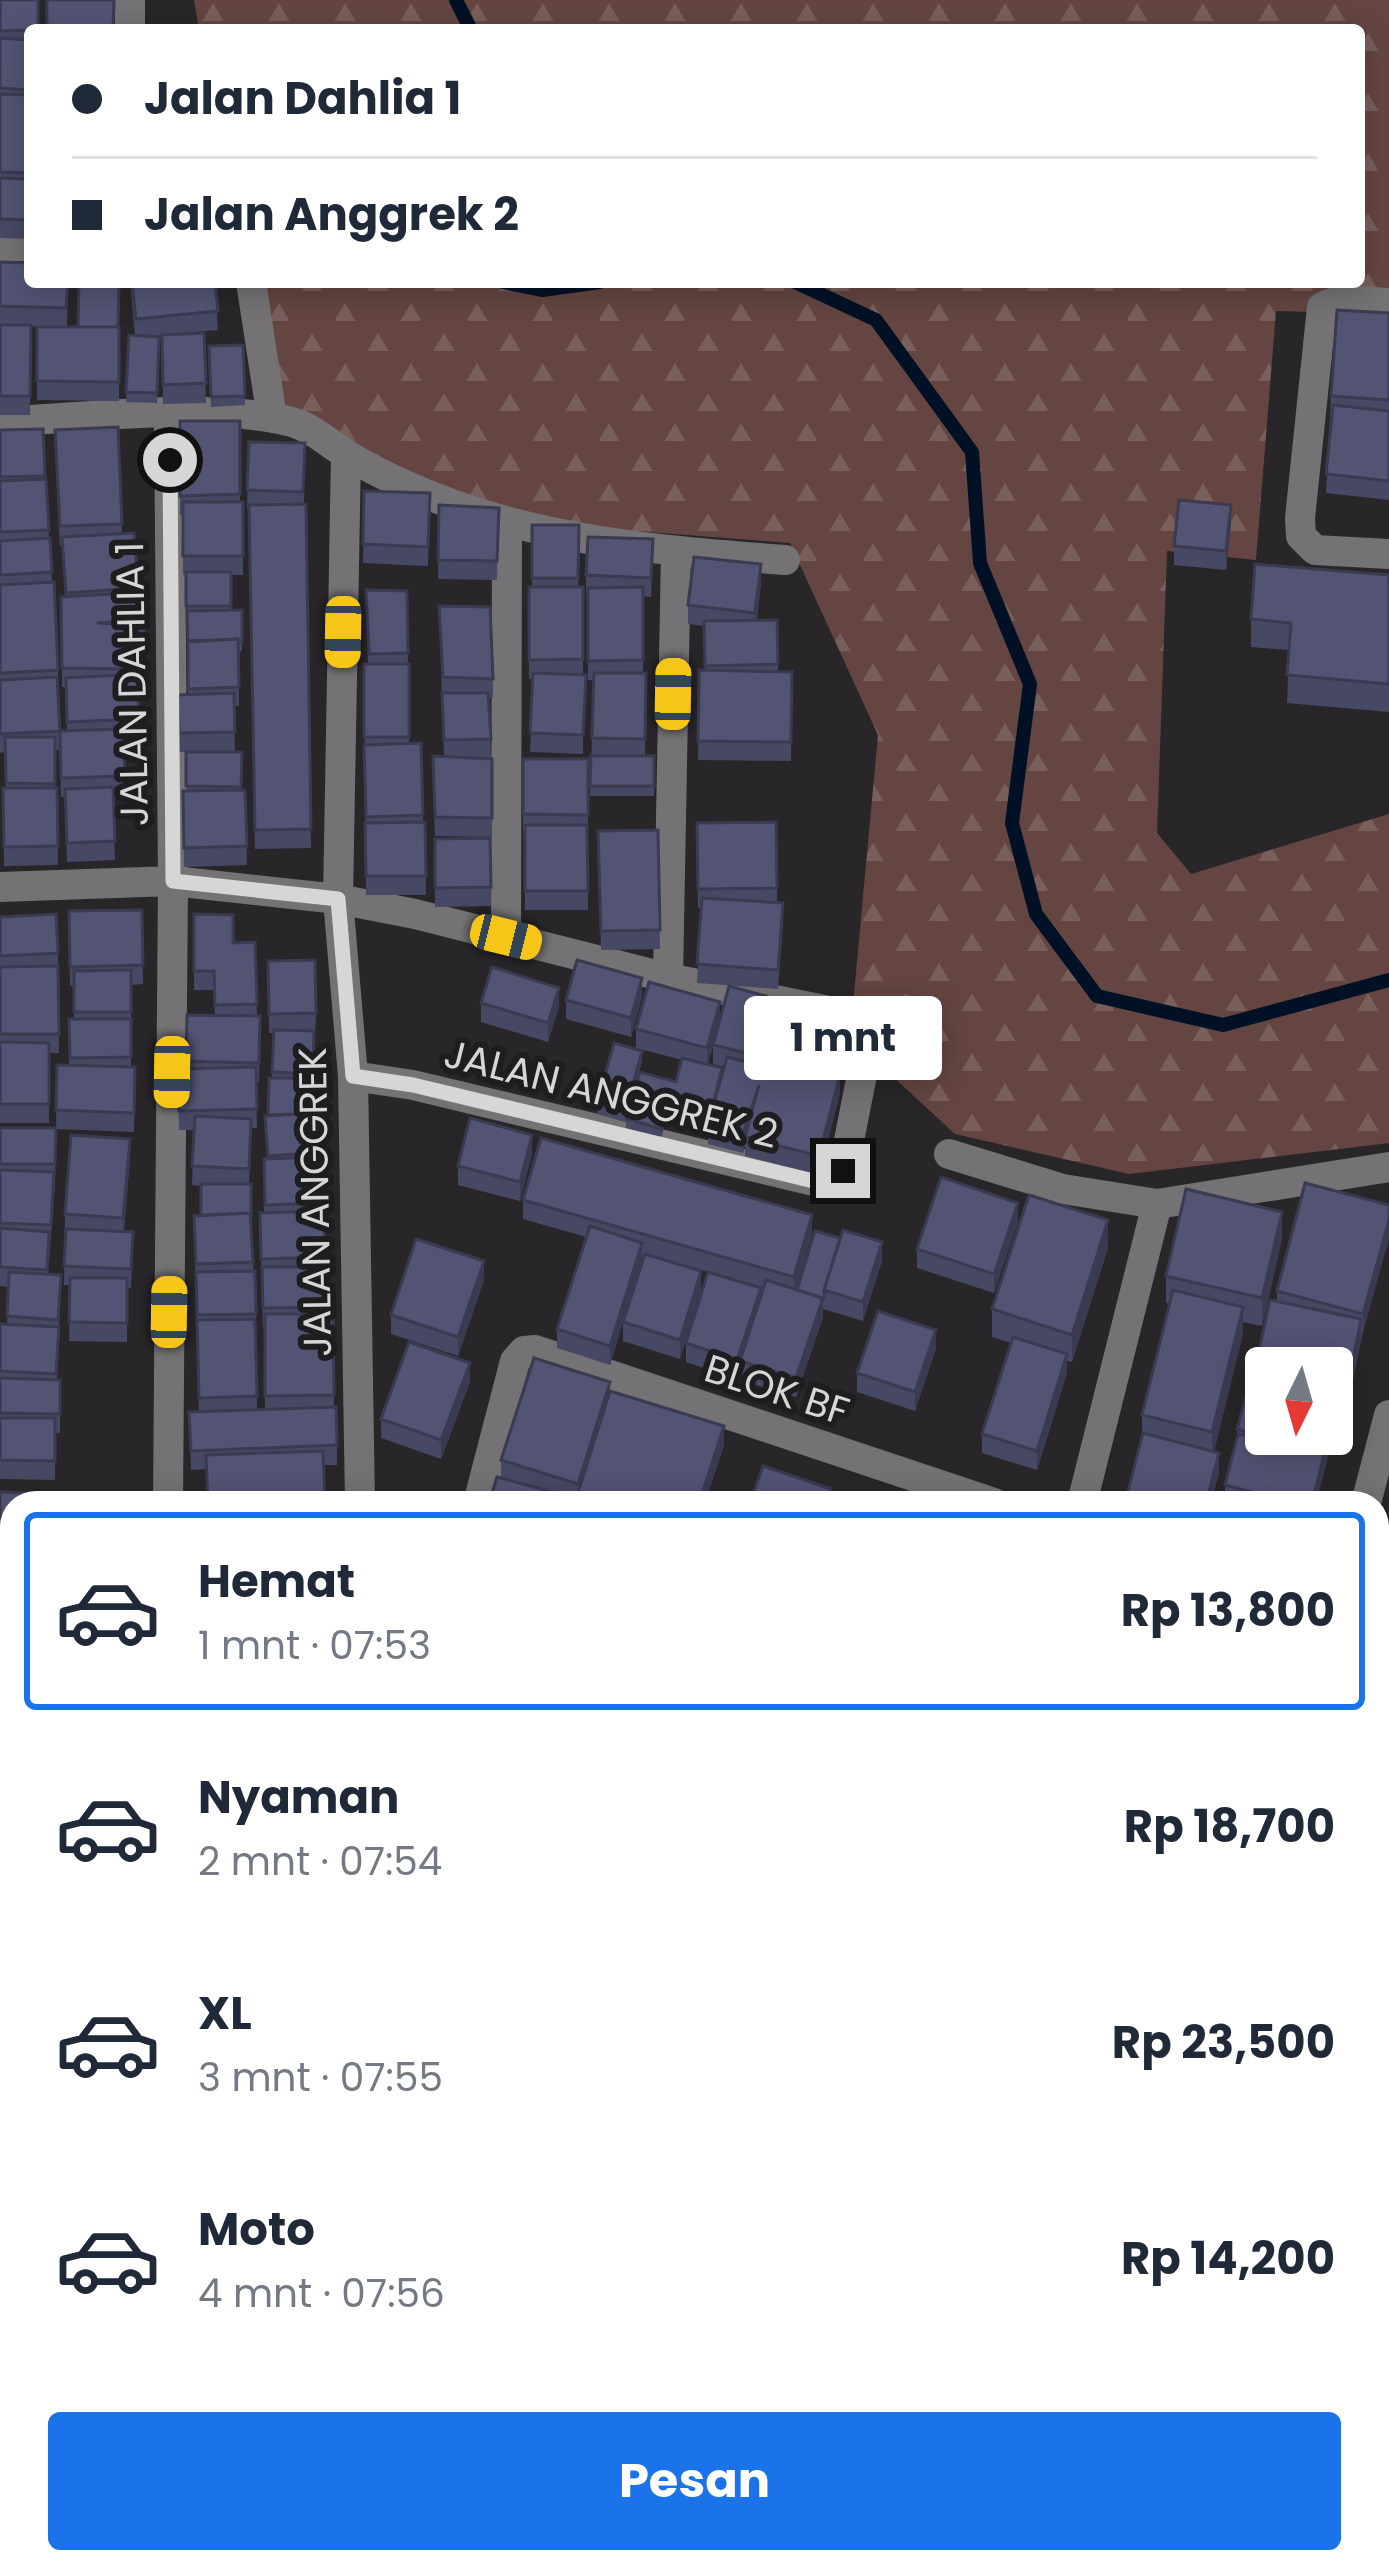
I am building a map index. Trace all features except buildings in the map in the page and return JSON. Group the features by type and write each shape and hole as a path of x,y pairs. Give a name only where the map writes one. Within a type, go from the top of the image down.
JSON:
{"street":[{"path":"252,288 272,418"},
{"path":"1389,302 1339,300 1322,307 1300,518 1301,536 1315,550 1389,554"},
{"path":"0,422 169,414 295,422 346,454 437,499 507,523 676,552 785,560"},
{"name":"JALAN DAHLIA 1","path":"168,1491 173,881 169,414"},
{"name":"JALAN ANGGREK","path":"346,454 338,899 353,1076 360,1491"},
{"path":"506,937 507,523"},
{"path":"0,887 173,881 338,899 668,977 676,552"},
{"name":"JALAN ANGGREK 2","path":"353,1076 413,1085 826,1184 838,1180 869,1039 862,1026 844,1014 668,977"},
{"path":"949,1154 1063,1189 1157,1204 1389,1167"},
{"path":"1085,1491 1157,1204"},
{"name":"BLOK BF","path":"481,1491 515,1361 535,1350 958,1491"},
{"path":"1369,1491 1389,1414"}],"green space":[{"path":"194,0 1389,0 1389,314 1276,311 1256,560 1167,551 1157,833 1191,874 1389,814 1389,1143 1129,1174 955,1134 850,1037 878,735 790,543 545,524 335,455 262,387 245,288 1365,288 1365,24 198,24"}],"waterway":[{"path":"456,0 468,24"},
{"path":"532,288 556,288"},
{"path":"808,288 876,320 972,452 980,563 1030,684 1012,823 1036,914 1097,996 1223,1025 1389,980"}],"route":[{"path":"170,460 173,881 338,899 353,1076 413,1085 771,1174 826,1184 838,1180 843,1171"}]}
